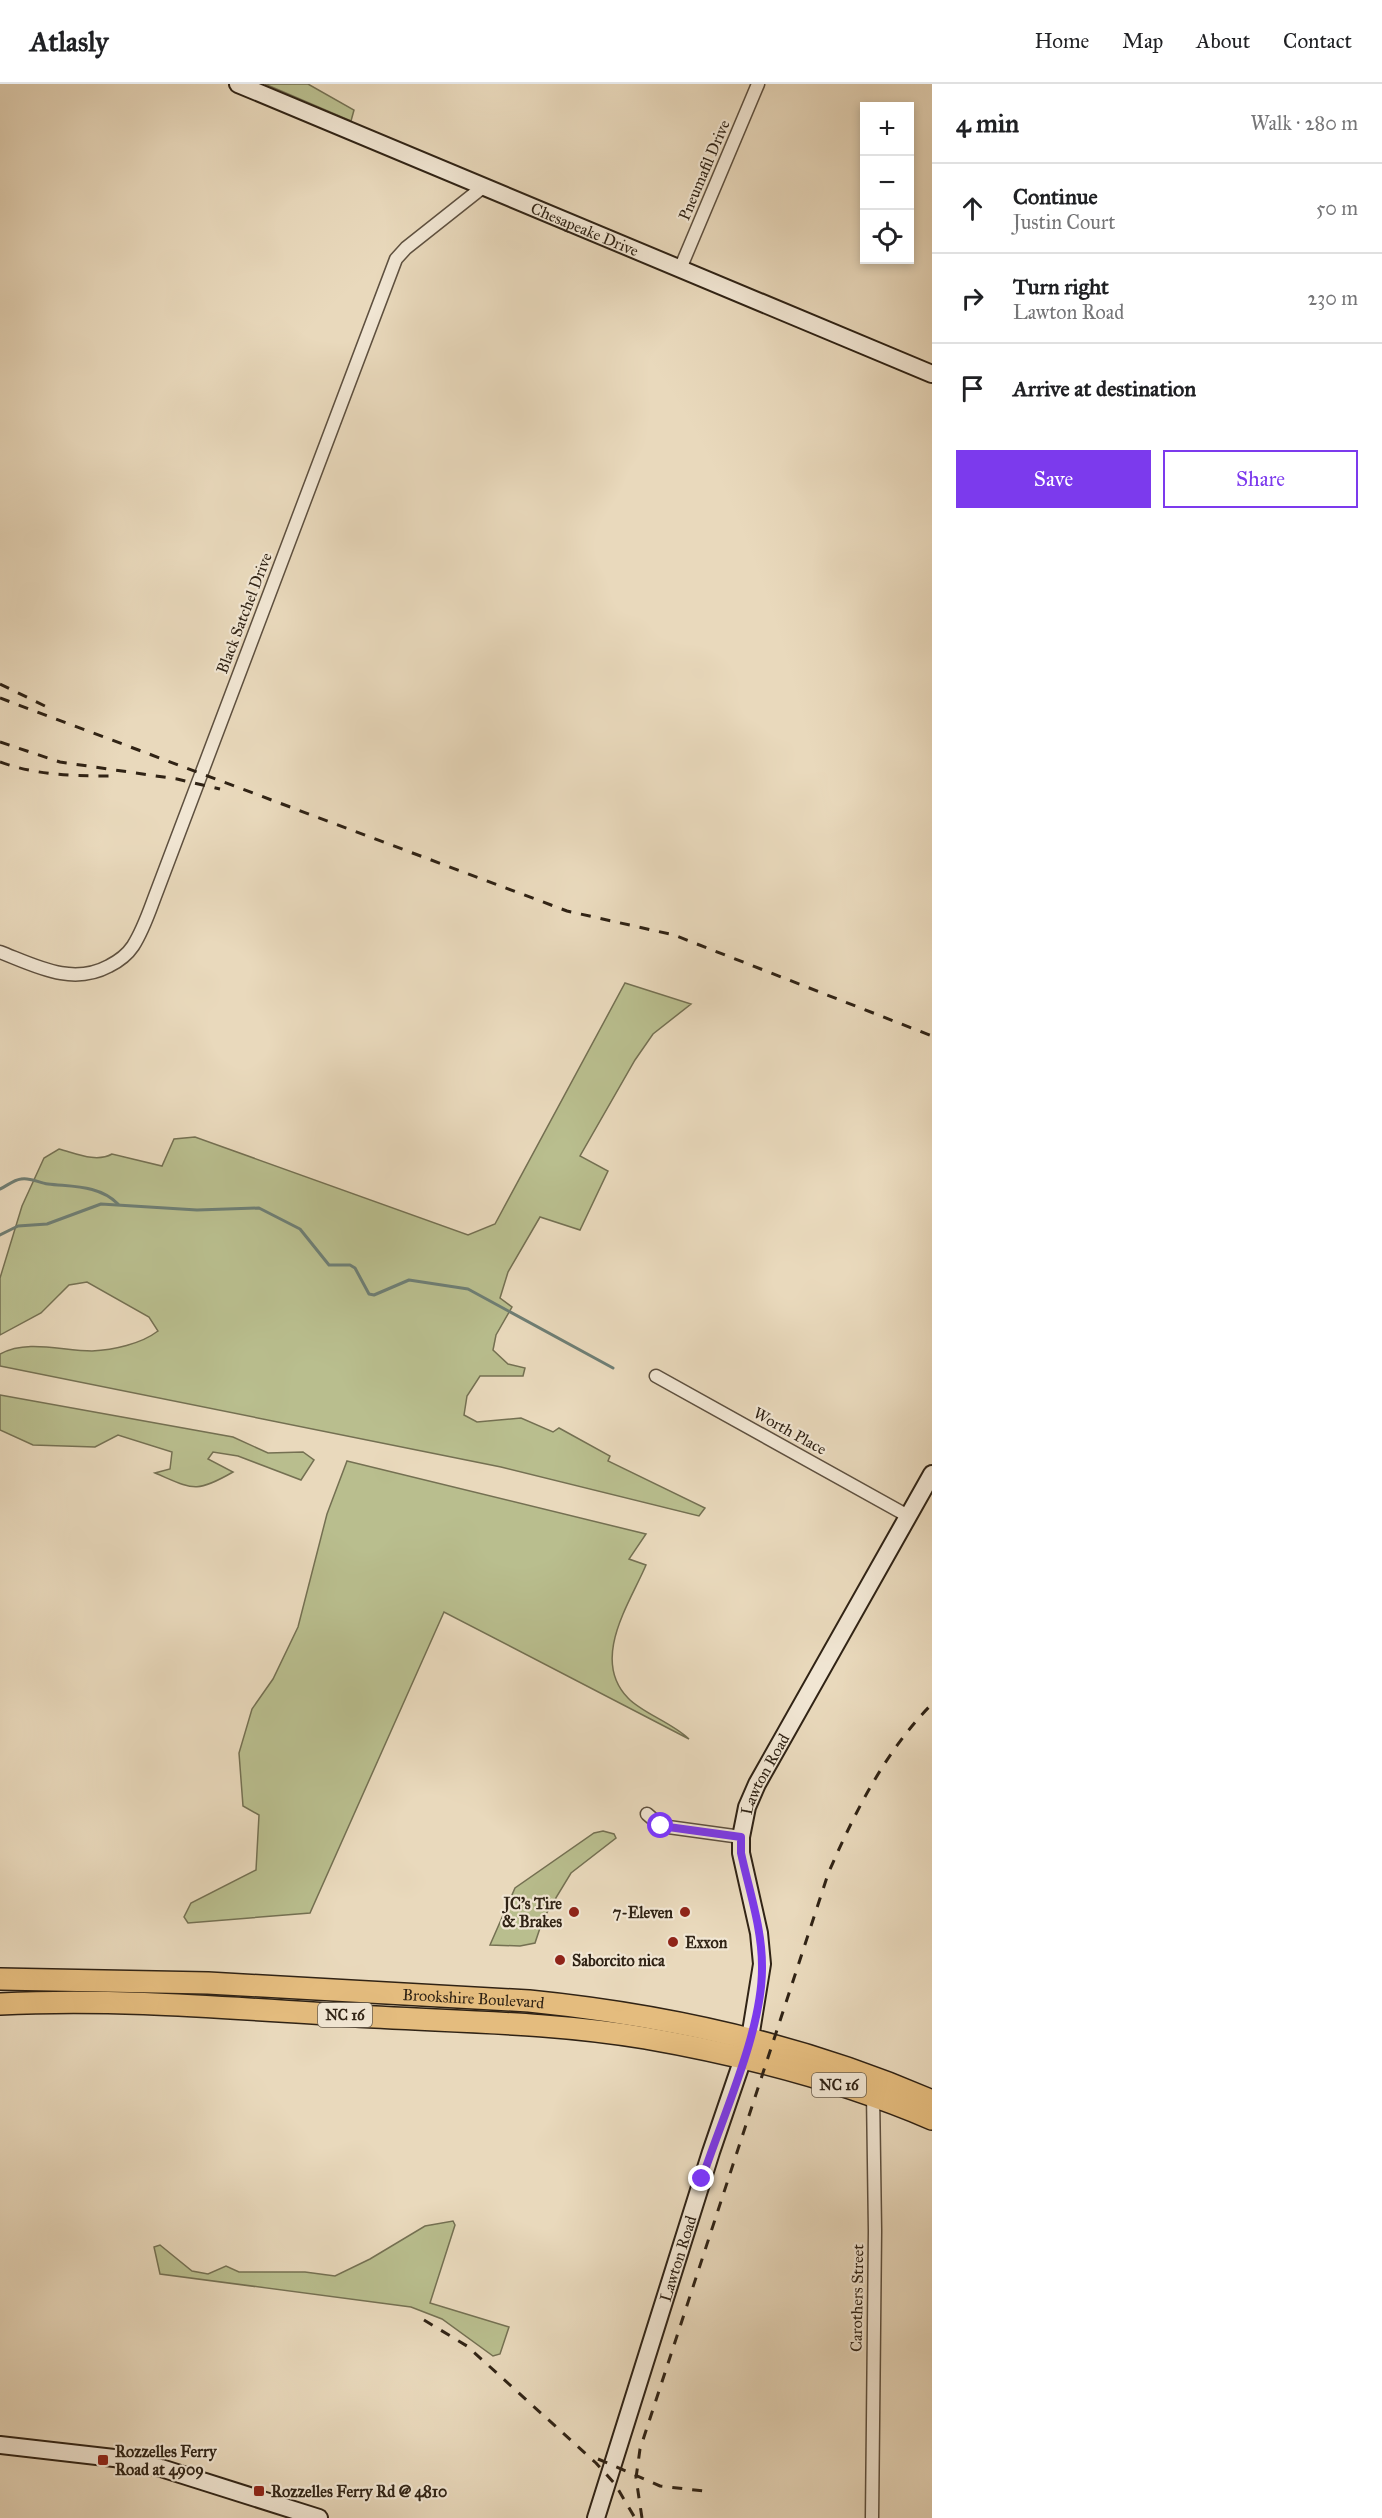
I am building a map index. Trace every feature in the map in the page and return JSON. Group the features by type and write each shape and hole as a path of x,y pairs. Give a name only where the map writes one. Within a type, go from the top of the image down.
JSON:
{"highway":[{"name":"Brookshire Boulevard","path":"4,1979 208,1983 529,2001 630,2013 750,2038 873,2087 932,2119"},
{"path":"3,2004 4,1979"},
{"name":"Brookshire Boulevard","path":"3,2004 207,2006 555,2028 644,2038 873,2087 932,2102"}],"street":[{"name":"Chesapeake Drive","path":"238,84 932,374"},
{"name":"Pneumafil Drive","path":"680,269 758,84"},
{"name":"Black Satchel Drive","path":"0,952 63,975 81,976 98,972 119,961 134,946 162,880 396,259 406,248 483,187"},
{"name":"Worth Place","path":"656,1376 908,1516"},
{"name":"Lawton Road","path":"596,2518 711,2152 750,2038 762,1964 759,1933 741,1853 745,1815 758,1784 932,1474"},
{"path":"647,1814 661,1826 741,1837"},
{"name":"Carothers Street","path":"872,2518 875,2231 873,2087"},
{"path":"0,2445 114,2458 161,2468 320,2518"}],"green space":[{"path":"265,84 308,84 354,110 351,121"},
{"path":"625,983 691,1004 653,1034 635,1060 580,1156 608,1171 580,1230 540,1217 508,1272 500,1298 512,1307 496,1335 493,1350 508,1364 525,1368 523,1376 480,1376 467,1396 464,1415 477,1422 521,1418 553,1432 559,1428 610,1456 608,1461 705,1508 699,1516 501,1467 0,1366 0,1354 22,1347 34,1346 81,1351 118,1348 135,1343 158,1331 149,1317 87,1282 69,1285 41,1313 0,1335 0,1278 22,1206 44,1158 59,1149 99,1158 112,1154 162,1166 174,1139 195,1137 468,1235 495,1224"},
{"path":"0,1395 233,1437 268,1453 303,1452 314,1460 301,1480 238,1456 213,1452 208,1459 233,1472 210,1484 186,1486 155,1473 170,1469 172,1452 118,1435 95,1447 33,1445 0,1430"},
{"path":"347,1461 646,1534 629,1559 646,1565 617,1631 613,1649 613,1666 617,1683 628,1698 689,1739 444,1612 310,1913 188,1923 184,1917 191,1903 256,1870 259,1815 243,1806 239,1753 252,1709 273,1679 298,1627 327,1514"},
{"path":"603,1831 614,1834 616,1838 571,1873 543,1919 535,1943 520,1946 490,1945 515,1888 594,1833"},
{"path":"453,2221 455,2225 430,2303 509,2327 500,2354 493,2356 442,2319 411,2307 160,2274 154,2247 160,2245 192,2271 208,2274 226,2266 239,2272 305,2272 335,2276 370,2259 425,2226"}],"waterway":[{"path":"0,1189 15,1181 28,1179 94,1190 103,1193 118,1204"},
{"path":"0,1235 18,1226 47,1224 101,1204 197,1210 259,1208 300,1229 329,1265 350,1265 355,1268 369,1294 374,1295 409,1280 468,1289 613,1368"}],"railway":[{"path":"0,684 53,710"},
{"path":"0,698 567,911 674,935 932,1036"},
{"path":"0,742 60,762 177,779 220,789"},
{"path":"0,762 27,770 54,774 109,776"},
{"path":"642,2518 636,2478 640,2449 828,1874 872,1784 900,1742 932,1704"},
{"path":"424,2320 467,2346 596,2463 615,2484 635,2518"},
{"path":"598,2459 660,2486 704,2491"}],"place":[{"name":"JC's Tire & Brakes","path":"574,1912"},
{"name":"7-Eleven","path":"685,1912"},
{"name":"Exxon","path":"673,1942"},
{"name":"Saborcito nica","path":"560,1960"},
{"name":"Rozzelles Ferry Road at 4909","path":"103,2460"},
{"name":"Rozzelles Ferry Rd @ 4810","path":"259,2491"}],"route":[{"path":"661,1826 741,1837 741,1853 761,1946 761,1984 750,2038 702,2179"}]}
